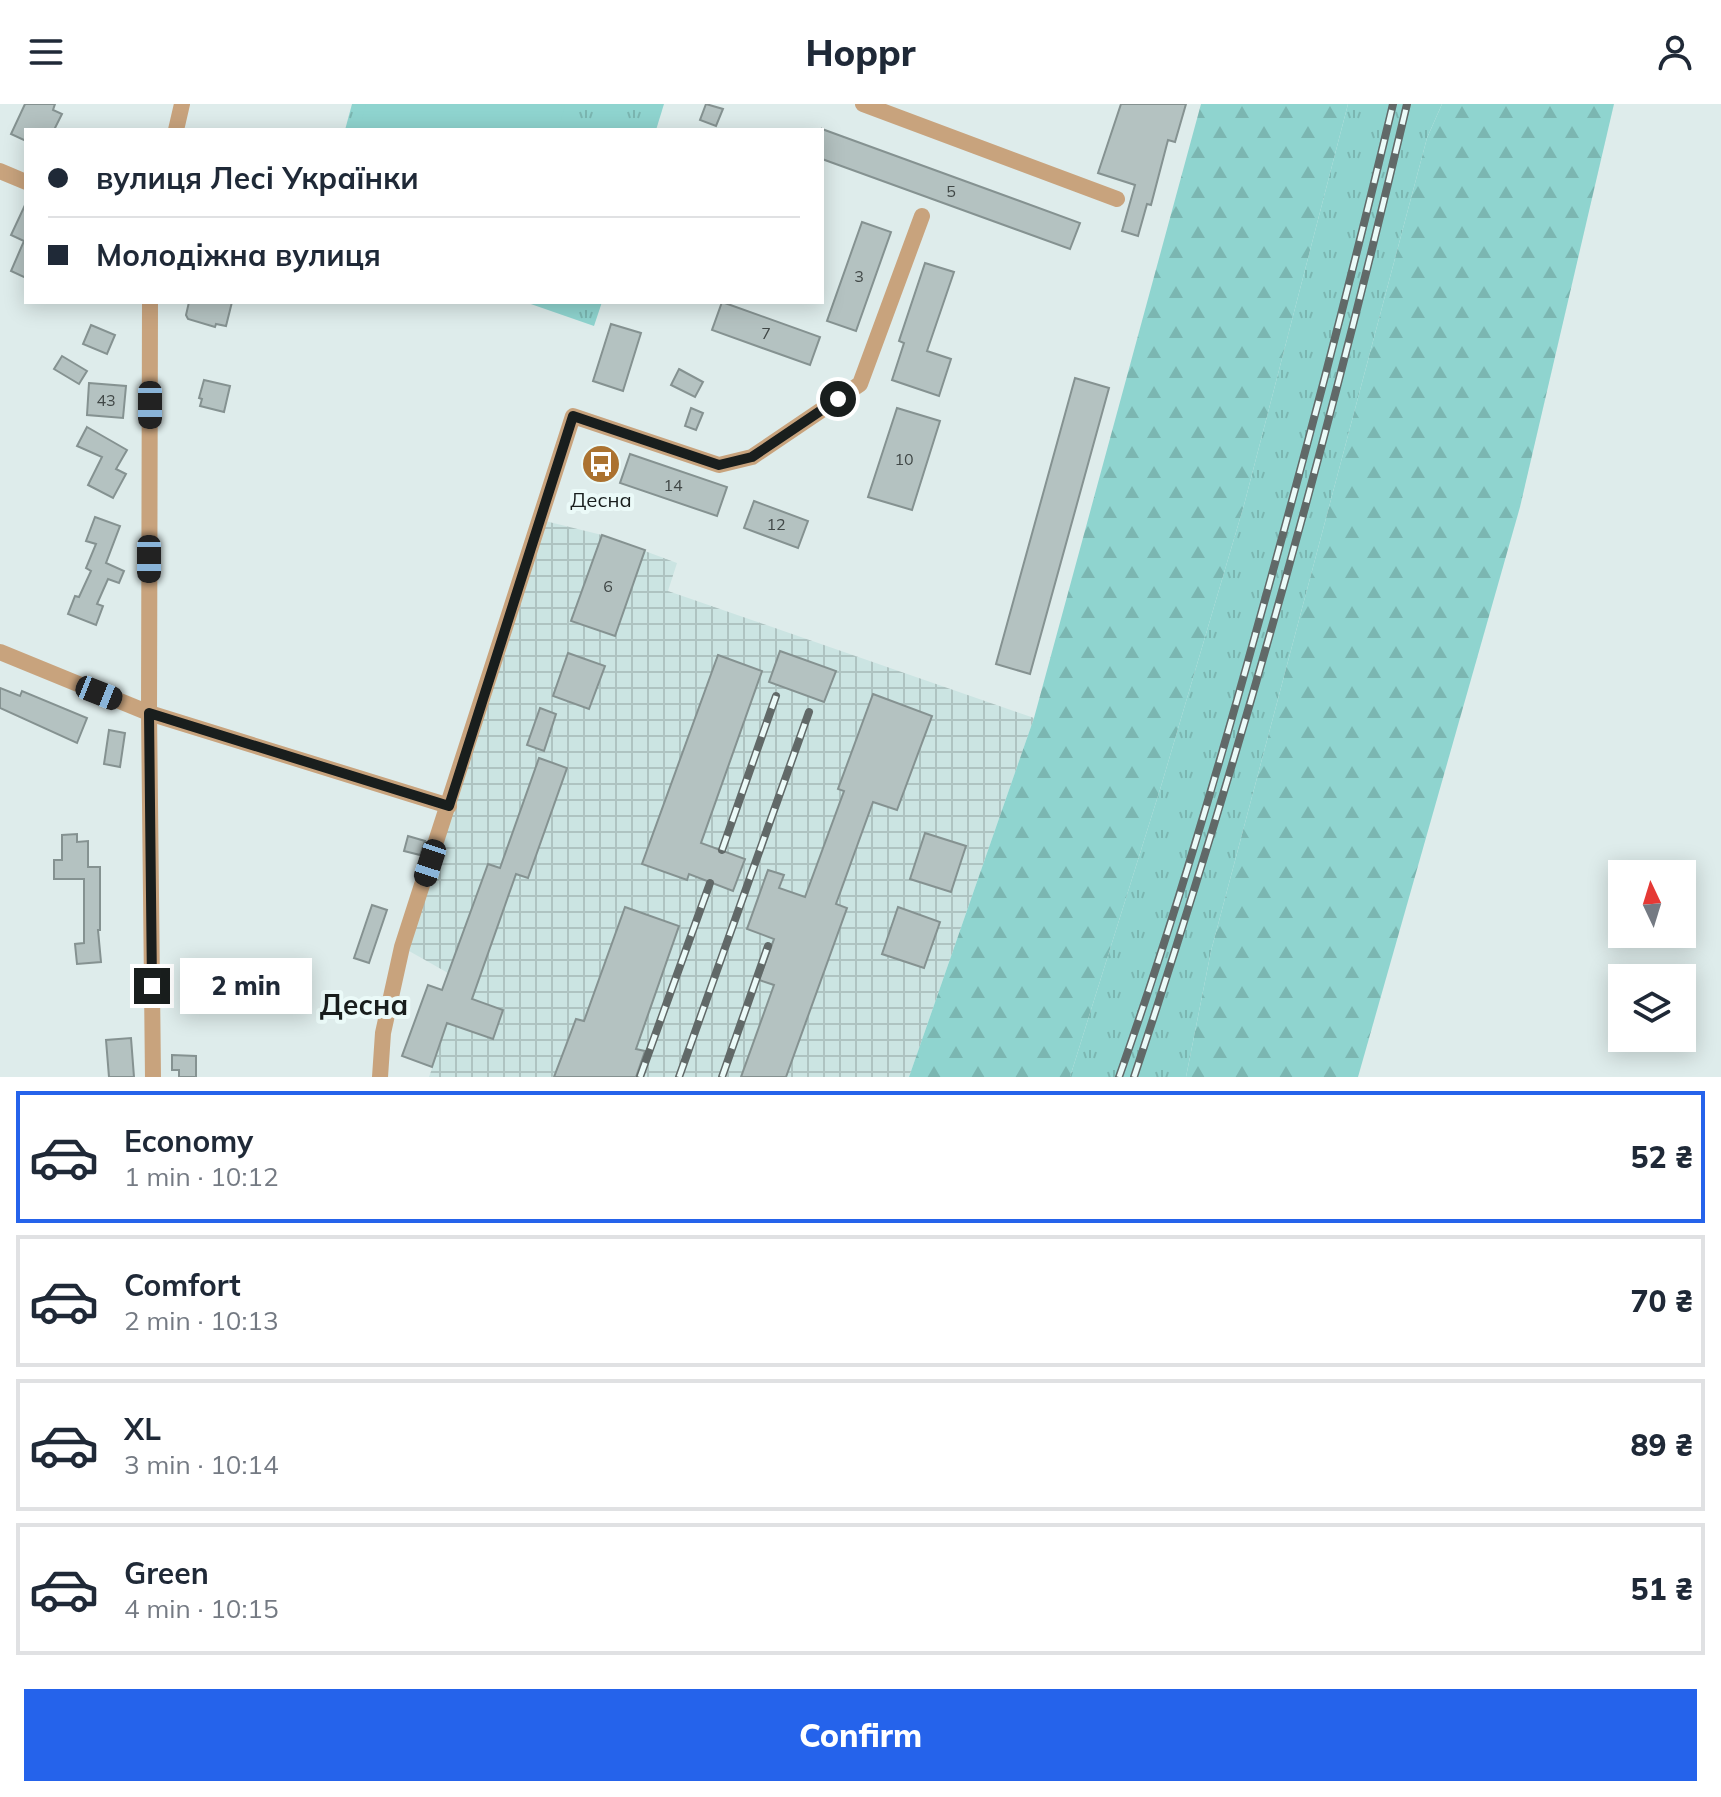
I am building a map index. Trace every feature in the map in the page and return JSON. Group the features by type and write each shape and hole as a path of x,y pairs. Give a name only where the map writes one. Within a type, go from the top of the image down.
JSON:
{"street":[{"path":"176,128 182,104"},
{"path":"863,104 1117,199"},
{"path":"0,171 24,181"},
{"path":"380,1077 383,1033 402,947 573,416 719,465 752,457 860,384 922,216"},
{"path":"150,304 149,713 153,1077"},
{"path":"0,652 149,713 449,806"}],"shaded area":[{"path":"541,520 602,535 677,563 668,591 1034,718 909,1077 429,1077 457,996 442,991 448,973 402,947"}],"green space":[{"path":"352,104 664,104 657,128 346,128"},
{"path":"366,104 565,106 559,128 360,128"},
{"path":"1201,104 1348,104 1244,505 1162,783 1070,1077 909,1077 1034,718"},
{"path":"1348,104 1442,104 1427,138 1211,951 1186,1077 1070,1077 1162,783 1244,505"},
{"path":"1442,104 1614,104 1520,507 1358,1077 1186,1077 1211,951 1427,138"},
{"path":"531,304 601,304 594,326"}],"building":[{"path":"25,104 55,104 53,110 62,114 55,128 24,128 24,140 11,134"},
{"path":"706,104 723,109 716,126 700,120"},
{"path":"1121,104 1186,104 1175,142 1168,140 1151,205 1147,204 1138,236 1122,231 1135,185 1098,173"},
{"path":"824,130 1080,223 1070,249 824,160"},
{"path":"24,207 24,241 11,235"},
{"path":"862,222 891,232 856,331 827,321"},
{"path":"24,241 24,277 11,271"},
{"path":"925,263 954,272 927,351 951,359 939,396 892,380 904,343 899,341"},
{"path":"189,304 232,304 226,326 216,324 215,327 188,319"},
{"path":"721,304 728,304 820,337 810,365 712,330"},
{"path":"611,324 641,333 623,391 593,381"},
{"path":"91,325 115,335 107,354 83,344"},
{"path":"62,356 87,371 79,384 54,369"},
{"path":"679,369 703,382 695,397 671,385"},
{"path":"1075,378 1109,388 1030,674 996,664"},
{"path":"204,380 230,386 224,412 200,406"},
{"path":"89,383 126,386 123,418 87,415"},
{"path":"691,408 703,413 696,430 685,426"},
{"path":"897,408 940,421 912,510 868,497"},
{"path":"87,427 127,450 116,469 126,474 113,498 88,485 102,457 77,446"},
{"path":"630,454 727,487 717,516 620,483"},
{"path":"754,501 808,521 798,548 744,528"},
{"path":"95,517 120,526 106,563 124,571 119,583 108,579 97,604 103,606 96,625 68,614 91,571 86,568 96,544 86,541"},
{"path":"602,535 645,550 615,636 571,621"},
{"path":"780,651 836,671 824,702 769,682"},
{"path":"568,653 605,666 589,709 553,696"},
{"path":"718,655 762,671 701,843 745,859 733,891 689,874 687,880 642,864"},
{"path":"0,688 20,696 22,691 87,718 77,743 0,708"},
{"path":"873,694 932,716 897,810 873,802 836,904 847,908 786,1077 741,1077 774,985 759,980 774,939 747,929 768,870 784,875 779,888 805,897 844,791 838,789"},
{"path":"540,708 556,714 544,751 527,745"},
{"path":"109,730 125,733 120,767 104,764"},
{"path":"539,758 567,768 528,878 516,874 472,999 503,1010 493,1039 447,1023 432,1067 402,1056 428,985 442,990 488,864 500,868"},
{"path":"925,833 966,846 951,892 910,879"},
{"path":"77,834 77,842 88,841 88,867 100,867 98,930 101,962 77,964 75,944 84,943 84,879 54,879 54,860 62,860 62,835"},
{"path":"408,836 425,841 420,855 404,851"},
{"path":"372,905 387,910 369,963 354,958"},
{"path":"625,907 679,926 636,1049 645,1051 636,1077 554,1077 576,1019 584,1021"},
{"path":"898,907 940,922 924,968 882,954"},
{"path":"131,1038 134,1077 109,1077 106,1040"},
{"path":"172,1055 196,1056 196,1077 179,1077 179,1070 172,1070"}],"railway":[{"path":"1119,1077 1174,911 1240,688 1327,368 1393,104"},
{"path":"1134,1077 1211,836 1281,594 1347,349 1407,104"},
{"path":"722,850 776,696"},
{"path":"679,1077 809,712"},
{"path":"640,1077 710,883"},
{"path":"722,1077 768,946"}],"place":[{"name":"Десна","path":"601,464"}],"district":[{"name":"Десна","path":"364,1005"}],"route":[{"path":"152,986 149,713 449,806 573,416 719,465 752,457 838,399"}]}
